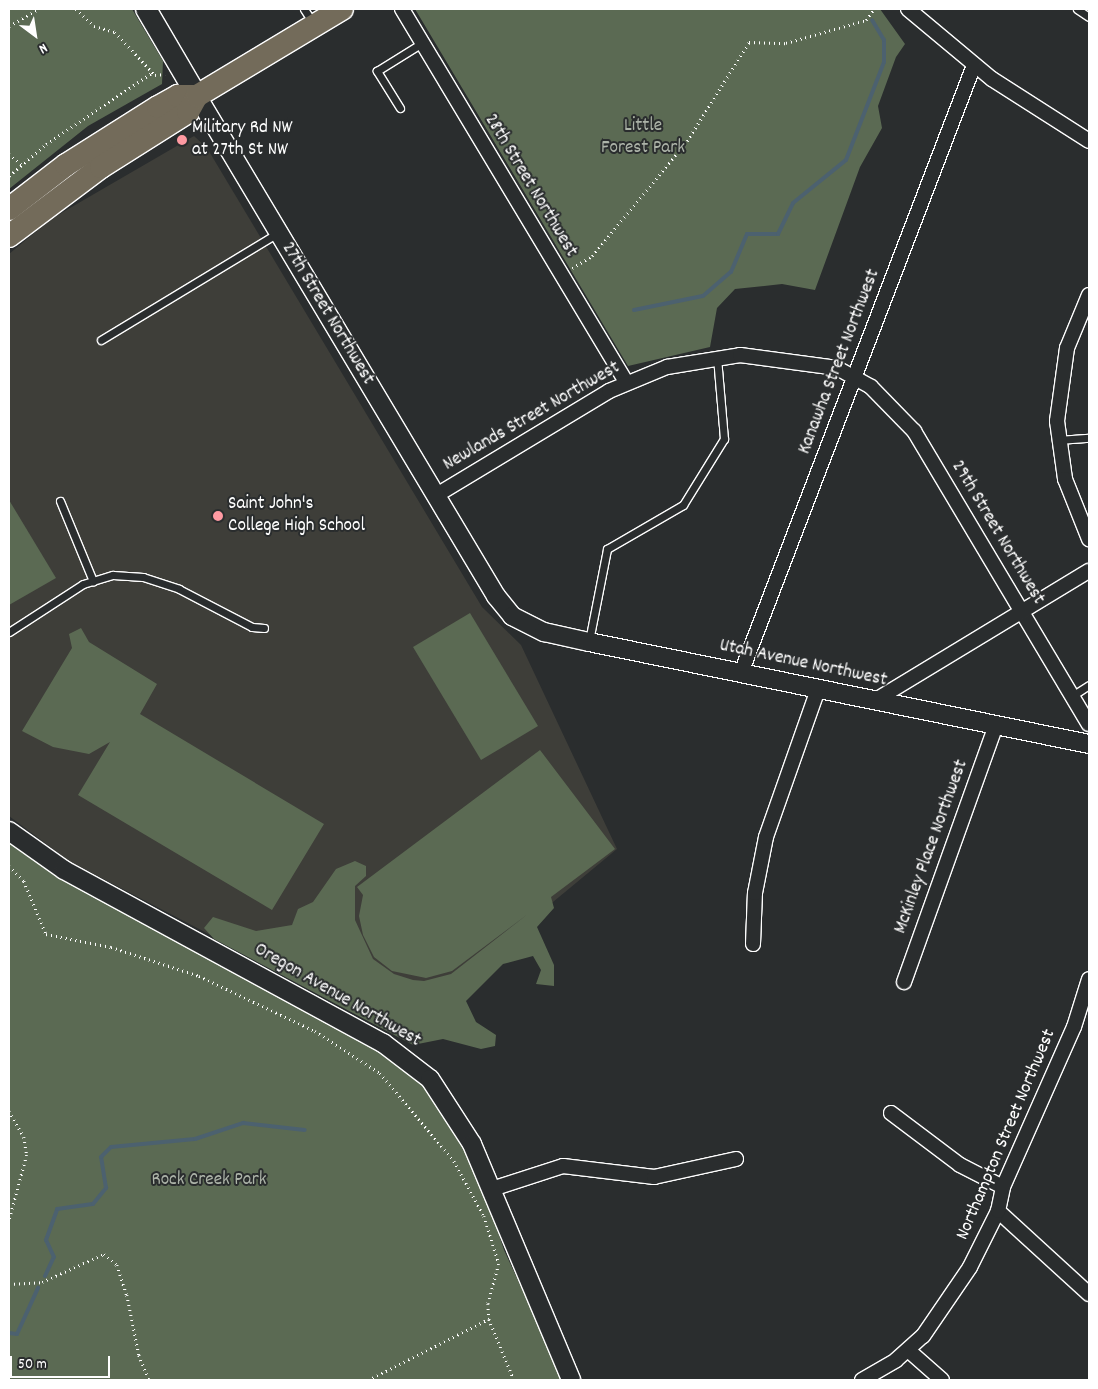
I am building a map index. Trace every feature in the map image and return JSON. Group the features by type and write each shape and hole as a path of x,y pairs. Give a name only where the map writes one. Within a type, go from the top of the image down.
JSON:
{"main road":[{"name":"27th Street Northwest","path":"146,9 197,96"},
{"path":"9,236 101,166 188,112 197,96 309,17 342,9"},
{"path":"9,209 66,165 158,106 178,96 197,96"}],"street":[{"name":"28th Street Northwest","path":"402,9 626,382"},
{"path":"908,9 974,65 1089,141"},
{"name":"Kanawha Street Northwest","path":"741,673 974,65"},
{"name":"27th Street Northwest","path":"197,96 435,496 496,596 512,616"},
{"path":"1089,295 1078,316 1061,375 1058,440 1068,489 1089,539"},
{"name":"Newlands Street Northwest","path":"435,496 626,382 682,362 717,357 776,357 855,376"},
{"name":"29th Street Northwest","path":"855,376 890,402 914,431 1089,724"},
{"path":"874,701 1089,571"},
{"name":"Utah Avenue Northwest","path":"512,616 540,630 589,642 1089,744"},
{"path":"752,944 755,893 766,837 818,688"},
{"name":"McKinley Place Northwest","path":"904,982 996,725"},
{"name":"Oregon Avenue Northwest","path":"9,831 64,870 407,1058 452,1107 492,1189 571,1380"},
{"name":"Northampton Street Northwest","path":"862,1380 908,1350 951,1298 998,1211 1003,1186 1074,1026 1089,979"},
{"path":"892,1113 960,1165 1003,1186"},
{"path":"492,1189 563,1166 654,1177 736,1159"},
{"path":"998,1211 1089,1294"},
{"path":"908,1350 942,1380"}],"lane":[{"path":"1077,9 1089,17"},
{"path":"400,108 377,71 422,42"},
{"path":"101,340 279,233"},
{"path":"589,642 607,550 683,505 724,439 717,357"},
{"path":"1058,440 1089,438"},
{"path":"60,502 93,582"},
{"path":"9,632 93,582 113,575 143,577 264,628"},
{"path":"1072,696 1089,685"}],"path":[{"path":"9,26 38,9"},
{"path":"76,9 94,26 115,32 153,72 168,76"},
{"path":"561,274 592,256 642,197 687,141 749,42 786,43 866,20 874,9"},
{"path":"9,176 46,144 153,72"},
{"path":"9,154 22,165"},
{"path":"9,866 24,882 46,934 111,947 199,976 314,1031 380,1073 454,1161 484,1216 499,1264 488,1304 489,1319 514,1380"},
{"path":"9,1111 24,1137 27,1156 9,1221"},
{"path":"9,1284 42,1282 104,1254 117,1266 127,1295 139,1355 149,1380"},
{"path":"368,1380 489,1319"}],"shaded area":[{"name":"Saint John's College High School","path":"194,136 207,148 482,607 521,645 617,849 396,1032 69,861 9,816 9,254 51,219"}],"green space":[{"path":"9,9 132,9 163,61 162,84 88,126 9,189"},
{"name":"Little Forest Park","path":"415,9 880,9 905,44 896,57 878,106 882,128 860,167 815,290 782,284 735,289 717,308 710,347 628,366"},
{"path":"9,500 56,578 9,605"},
{"path":"470,613 538,726 481,760 413,647"},
{"path":"81,628 89,642 157,684 140,714 324,824 272,910 78,795 110,742 89,754 53,747 22,731 72,648 69,634"},
{"path":"540,750 615,849 551,897 554,908 537,927 554,965 554,986 536,984 541,970 533,956 503,964 466,1001 476,1022 496,1035 495,1046 481,1049 443,1039 413,1045 214,939 204,928 213,917 256,931 292,925 298,909 313,902 336,869 355,861 366,866 366,876 355,886 355,920 373,959 394,974 413,980 424,981 451,974 528,914 452,971 426,978 392,971 374,957 363,935 359,916 363,895 357,887"},
{"name":"Rock Creek Park","path":"9,841 63,877 355,1032 432,1090 454,1124 486,1195 504,1250 564,1380 9,1380"}],"waterway":[{"path":"634,310 703,296 731,272 747,234 778,234 793,203 846,160 884,62 884,40 872,20"},
{"path":"45,1276 54,1257 46,1240 57,1209 93,1204 106,1188 101,1157 111,1147 195,1139 243,1123 305,1130"},
{"path":"9,1333 17,1334 38,1288"}],"place":[{"name":"Military Rd NW at 27th St NW","path":"182,140"},
{"name":"Saint John's College High School","path":"218,516"}]}
